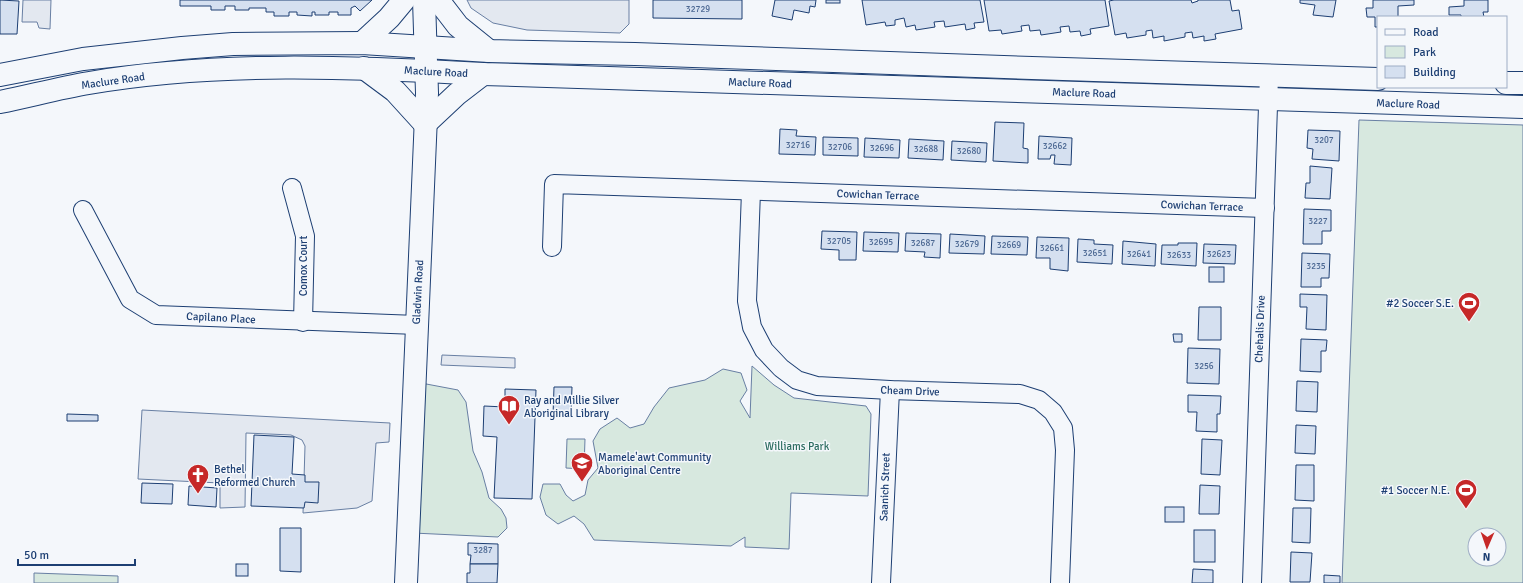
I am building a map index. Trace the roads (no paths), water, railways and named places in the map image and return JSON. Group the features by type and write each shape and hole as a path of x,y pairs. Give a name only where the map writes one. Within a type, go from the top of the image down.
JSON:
{"main road":[{"path":"362,43 389,18 404,0"},
{"name":"Gladwin Road","path":"406,583 427,71 424,0"},
{"path":"438,0 458,26 489,51"},
{"name":"Maclure Road","path":"0,75 83,59 182,48 233,44 362,43 489,51 634,54 1269,76 1377,78"},
{"path":"364,68 395,91 425,124 457,94 483,74"},
{"name":"Maclure Road","path":"0,102 89,83 169,73 235,69 364,68 483,74 1523,107"},
{"path":"1507,83 1523,83"}],"street":[{"name":"Chehalis Drive","path":"1252,583 1269,76"},
{"name":"Cowichan Terrace","path":"552,247 554,184 1265,208"},
{"name":"Comox Court","path":"292,188 305,236 303,322"},
{"name":"Cheam Drive","path":"751,190 747,301 752,327 764,350 781,368 797,380 817,386 1020,394 1039,400 1053,412 1063,428 1065,450 1060,583"},
{"name":"Capilano Place","path":"83,210 130,300 156,315 303,322 417,325"},
{"name":"Saanich Street","path":"881,583 890,390"}],"place":[{"name":"#2 Soccer S.E.","path":"1469,322"},
{"name":"Ray and Millie Silver Aboriginal Library","path":"509,426"},
{"name":"Mamele'awt Community Aboriginal Centre","path":"582,482"},
{"name":"Bethel Reformed Church","path":"198,494"},
{"name":"#1 Soccer N.E.","path":"1466,510"}],"park label":[{"name":"Williams Park","path":"797,446"}]}
